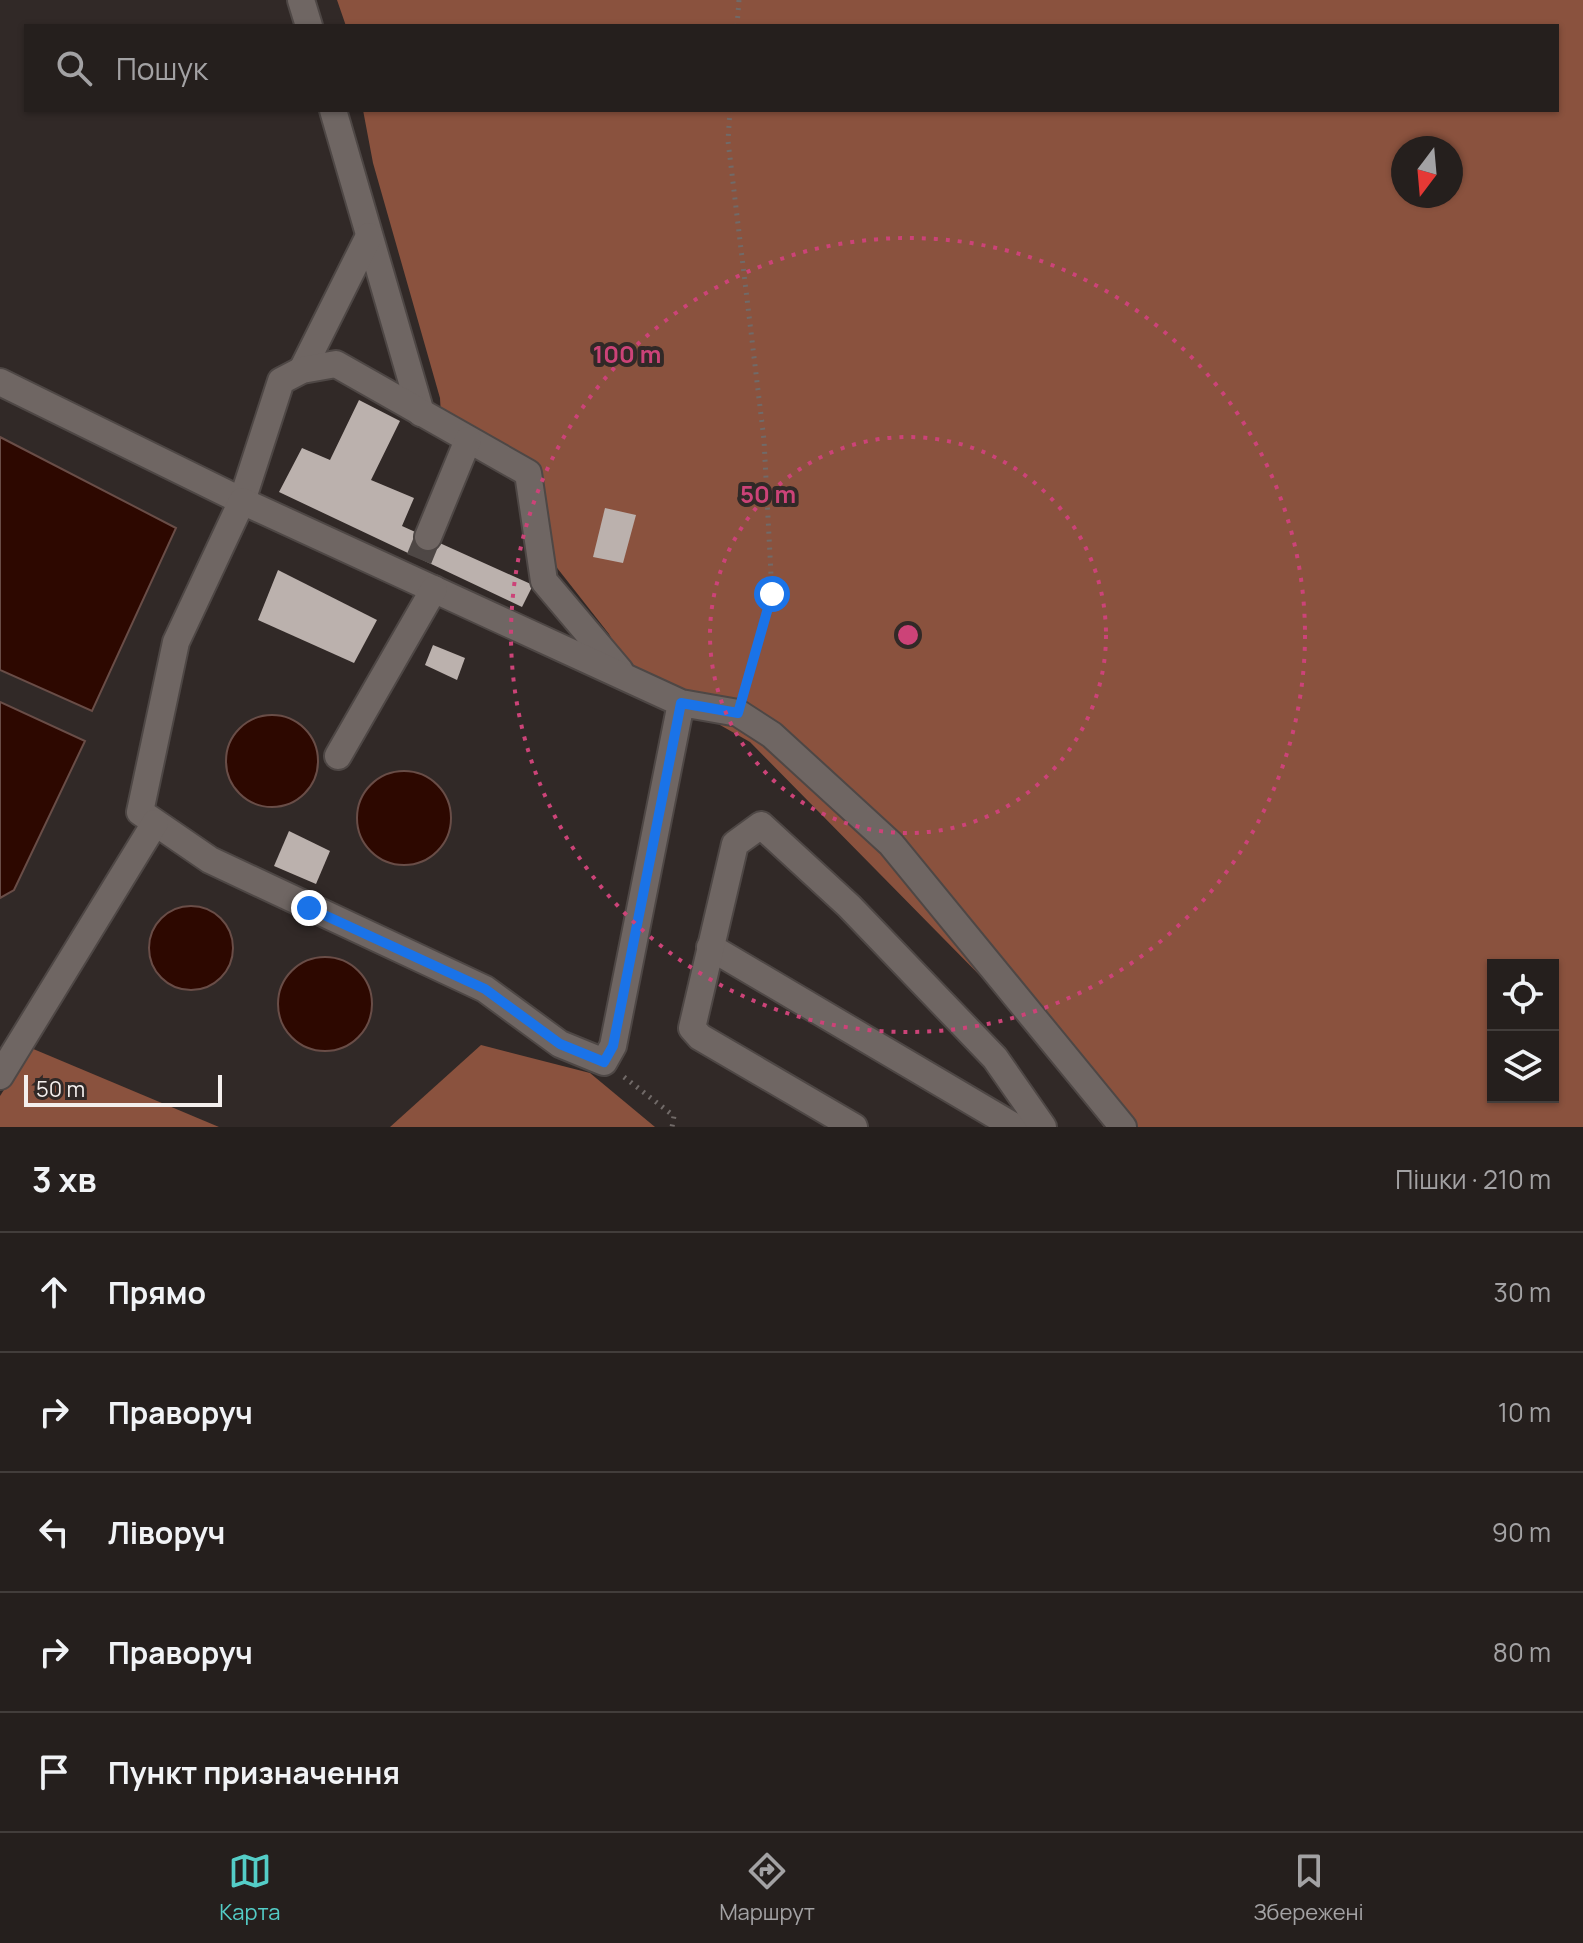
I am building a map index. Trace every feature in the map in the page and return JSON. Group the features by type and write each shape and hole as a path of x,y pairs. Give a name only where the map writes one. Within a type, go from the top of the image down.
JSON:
{"lane":[{"path":"301,0 308,24"},
{"path":"334,112 421,413"},
{"path":"302,370 369,236"},
{"path":"625,677 544,581 528,473 336,364 302,370 281,381 242,501 176,642 140,812 210,860 485,989 560,1044 604,1062 613,1046 681,703"},
{"path":"0,382 242,501 419,558 434,589 681,703 738,713 772,735 891,844 1123,1127"},
{"path":"419,558 468,440"},
{"path":"338,756 434,589"},
{"path":"0,1076 155,823"},
{"path":"854,1127 700,1037 692,1028 735,844 761,825 849,906 995,1058 1043,1127"},
{"path":"710,947 1015,1127"}],"path":[{"path":"737,24 739,0"},
{"path":"730,112 728,141 764,440 772,594 738,713"},
{"path":"604,1062 674,1116 672,1127"}],"shaded area":[{"path":"337,0 1583,0 1583,1127 1104,1127 1005,1001 750,742 630,674 609,634 554,564 533,478 441,415 440,398 373,163 363,112 1559,112 1559,24 345,24"},
{"path":"0,437 176,528 92,711 0,670"},
{"path":"0,702 85,741 14,890 0,898"},
{"path":"272,715 290,718 305,728 315,743 318,761 315,779 305,794 290,804 272,807 254,804 239,794 229,779 226,761 229,743 239,728 254,718"},
{"path":"404,771 422,775 437,785 447,800 451,818 447,836 437,851 422,861 404,865 386,861 371,851 361,836 357,818 361,800 371,785 386,775"},
{"path":"191,906 214,913 226,925 233,948 226,971 214,983 191,990 168,983 156,971 149,948 156,925 168,913"},
{"path":"325,957 343,961 358,971 368,986 372,1004 368,1022 358,1037 343,1047 325,1051 307,1047 292,1037 282,1022 278,1004 282,986 292,971 307,961"},
{"path":"481,1045 590,1073 655,1127 390,1127"},
{"path":"31,1048 219,1127 0,1127 0,1096"}],"building":[{"path":"359,400 400,421 371,480 414,498 402,526 533,585 522,607 279,492 302,448 330,460"},
{"path":"605,508 636,515 623,563 593,557"},
{"path":"278,570 377,620 354,663 258,620"},
{"path":"433,645 465,658 457,680 425,665"},
{"path":"289,831 330,851 316,884 274,866"}],"tunnel":[{"path":"419,559 428,537"}],"route":[{"path":"309,908 485,989 560,1044 604,1062 613,1046 681,703 738,713 772,594"}]}
